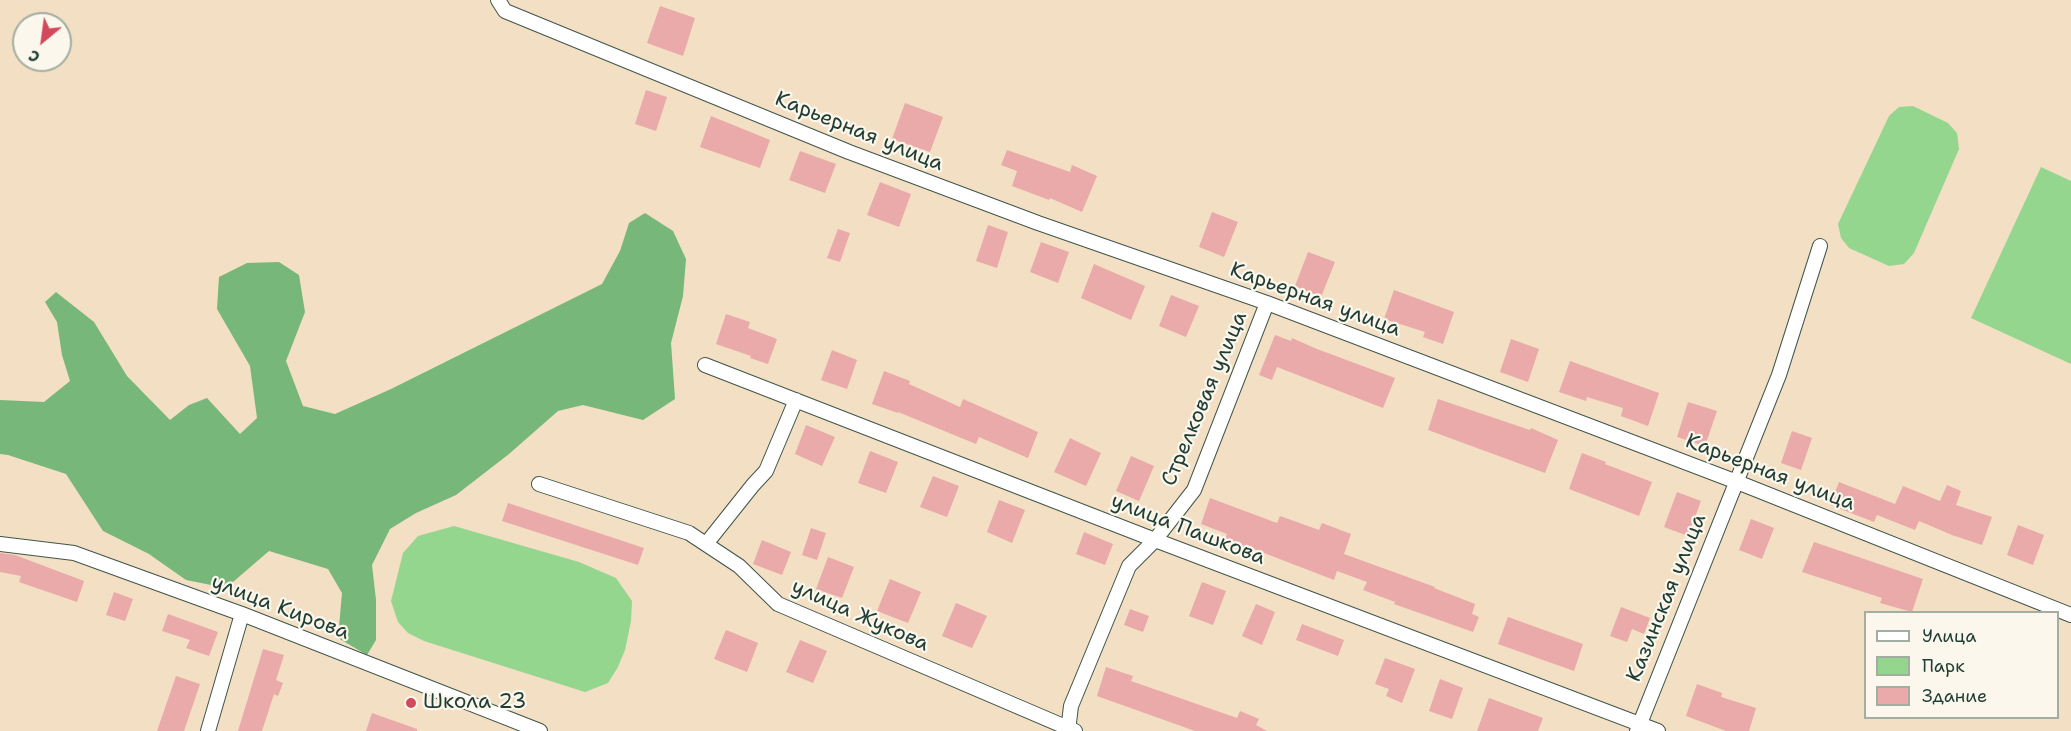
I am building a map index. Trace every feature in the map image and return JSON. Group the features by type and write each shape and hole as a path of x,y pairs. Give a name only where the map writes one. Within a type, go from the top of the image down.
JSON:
{"street":[{"name":"Карьерная улица","path":"498,0 505,11 893,169 1038,223 1268,303 1737,482 2071,615"},
{"name":"Казинская улица","path":"1638,727 1779,375 1820,246"},
{"name":"Стрелковая улица","path":"1071,730 1071,706 1129,566 1155,540 1194,490 1268,303"},
{"name":"улица Пашкова","path":"705,365 1638,727 1658,731"},
{"path":"706,544 766,471 796,400"},
{"name":"улица Жукова","path":"539,484 689,533 739,566 778,604 1071,730"},
{"name":"улица Кирова","path":"0,544 74,553 242,614 540,731"},
{"path":"208,731 242,614"}],"green space":[{"path":"1913,106 1948,123 1957,133 1959,149 1914,253 1904,264 1889,266 1849,248 1841,238 1838,224 1889,116 1899,107"},
{"path":"2041,167 2071,181 2071,364 1971,318"},
{"path":"645,213 673,231 686,259 683,296 671,343 675,399 643,420 583,405 558,411 509,454 456,495 416,513 390,529 372,565 376,600 376,640 367,655 338,638 342,593 328,569 269,551 226,588 186,580 149,554 103,531 66,474 0,454 0,400 44,402 70,381 62,355 57,322 45,302 56,292 94,322 127,376 170,420 189,405 207,398 240,434 257,418 250,366 217,309 219,277 247,263 279,262 299,275 305,312 286,361 303,406 335,414 391,389 602,284 620,251 629,223"},
{"path":"454,526 579,562 616,578 632,601 631,621 625,650 608,683 585,692 424,641 408,633 398,622 391,601 403,553 418,536"}],"building":[{"path":"660,6 695,18 683,56 647,43"},
{"path":"646,90 667,97 656,131 635,124"},
{"path":"905,103 943,117 930,152 892,139"},
{"path":"711,116 770,140 760,168 700,147"},
{"path":"1007,150 1070,172 1072,165 1097,176 1082,212 1050,198 1049,200 1012,186 1017,171 1001,165"},
{"path":"800,151 836,164 825,193 789,180"},
{"path":"880,182 911,194 899,227 867,215"},
{"path":"1212,212 1238,222 1224,257 1199,247"},
{"path":"988,225 1008,232 997,268 976,261"},
{"path":"838,229 850,233 840,262 827,258"},
{"path":"1041,242 1069,252 1058,283 1030,272"},
{"path":"1308,252 1335,262 1321,297 1295,286"},
{"path":"1094,264 1145,286 1131,320 1081,298"},
{"path":"1394,290 1454,312 1443,344 1423,337 1425,332 1384,319"},
{"path":"1171,295 1199,306 1186,337 1159,326"},
{"path":"726,314 750,322 748,328 777,339 768,364 716,344"},
{"path":"1275,335 1291,341 1292,338 1395,378 1383,408 1277,367 1272,380 1259,375"},
{"path":"1511,339 1539,349 1528,382 1500,372"},
{"path":"832,350 857,360 847,389 821,380"},
{"path":"1570,361 1659,393 1648,426 1621,416 1623,408 1587,397 1586,401 1559,392"},
{"path":"884,371 910,381 909,384 960,407 963,399 1038,432 1028,458 979,437 976,444 898,412 872,404"},
{"path":"1438,399 1530,430 1531,428 1558,440 1545,473 1428,430"},
{"path":"1688,402 1717,411 1705,446 1677,437"},
{"path":"806,425 835,437 822,466 795,454"},
{"path":"1792,431 1812,438 1801,470 1781,463"},
{"path":"1070,438 1101,453 1086,486 1054,472"},
{"path":"870,451 898,462 886,493 858,483"},
{"path":"1582,453 1652,482 1639,516 1569,489"},
{"path":"1131,456 1154,466 1139,501 1116,491"},
{"path":"933,476 959,486 947,517 920,507"},
{"path":"1839,482 1895,504 1903,486 1940,501 1947,485 1961,491 1956,505 1992,517 1982,545 1919,521 1915,530 1877,515 1874,522 1830,505"},
{"path":"1677,492 1701,501 1688,536 1664,527"},
{"path":"1210,498 1277,523 1280,516 1319,530 1322,523 1351,534 1344,554 1475,604 1472,614 1479,617 1473,632 1394,604 1395,602 1363,590 1367,582 1337,571 1334,580 1246,546 1245,549 1224,541 1227,534 1201,524"},
{"path":"999,500 1025,510 1012,543 987,532"},
{"path":"508,503 644,548 638,565 502,521"},
{"path":"1751,519 1774,528 1762,559 1739,550"},
{"path":"2018,525 2044,535 2033,565 2007,555"},
{"path":"811,528 826,533 817,560 802,555"},
{"path":"1084,532 1113,544 1105,565 1076,554"},
{"path":"762,540 791,552 782,575 753,564"},
{"path":"1814,542 1923,579 1912,611 1908,611 1880,603 1882,598 1802,572"},
{"path":"0,553 15,555 84,581 77,602 19,582 21,576 0,572"},
{"path":"828,557 854,567 842,598 816,589"},
{"path":"890,579 921,592 908,623 877,611"},
{"path":"1202,582 1226,591 1213,625 1189,616"},
{"path":"114,592 133,599 125,621 106,615"},
{"path":"956,603 987,616 972,648 942,636"},
{"path":"1256,604 1275,612 1262,645 1242,636"},
{"path":"1621,607 1650,618 1644,634 1632,629 1627,642 1610,636"},
{"path":"1130,609 1149,616 1143,632 1124,625"},
{"path":"168,614 218,632 209,656 186,648 190,640 162,631"},
{"path":"1508,617 1583,644 1574,671 1498,644"},
{"path":"1302,624 1344,640 1338,656 1296,640"},
{"path":"726,630 758,643 747,672 714,659"},
{"path":"800,640 827,651 813,683 786,672"},
{"path":"263,649 284,655 276,680 283,683 278,696 274,694 262,731 238,731"},
{"path":"1385,658 1415,669 1402,703 1386,696 1389,689 1375,684"},
{"path":"1106,667 1133,676 1131,681 1237,718 1240,711 1259,719 1256,725 1267,731 1195,731 1097,696"},
{"path":"176,676 200,684 184,731 157,731"},
{"path":"1440,679 1463,688 1452,719 1429,711"},
{"path":"1697,684 1722,693 1721,697 1756,708 1749,731 1726,731 1686,716"},
{"path":"1489,698 1543,718 1538,731 1477,731"},
{"path":"372,713 417,729 417,731 366,731"}],"place":[{"name":"Школа 23","path":"411,703"}]}
